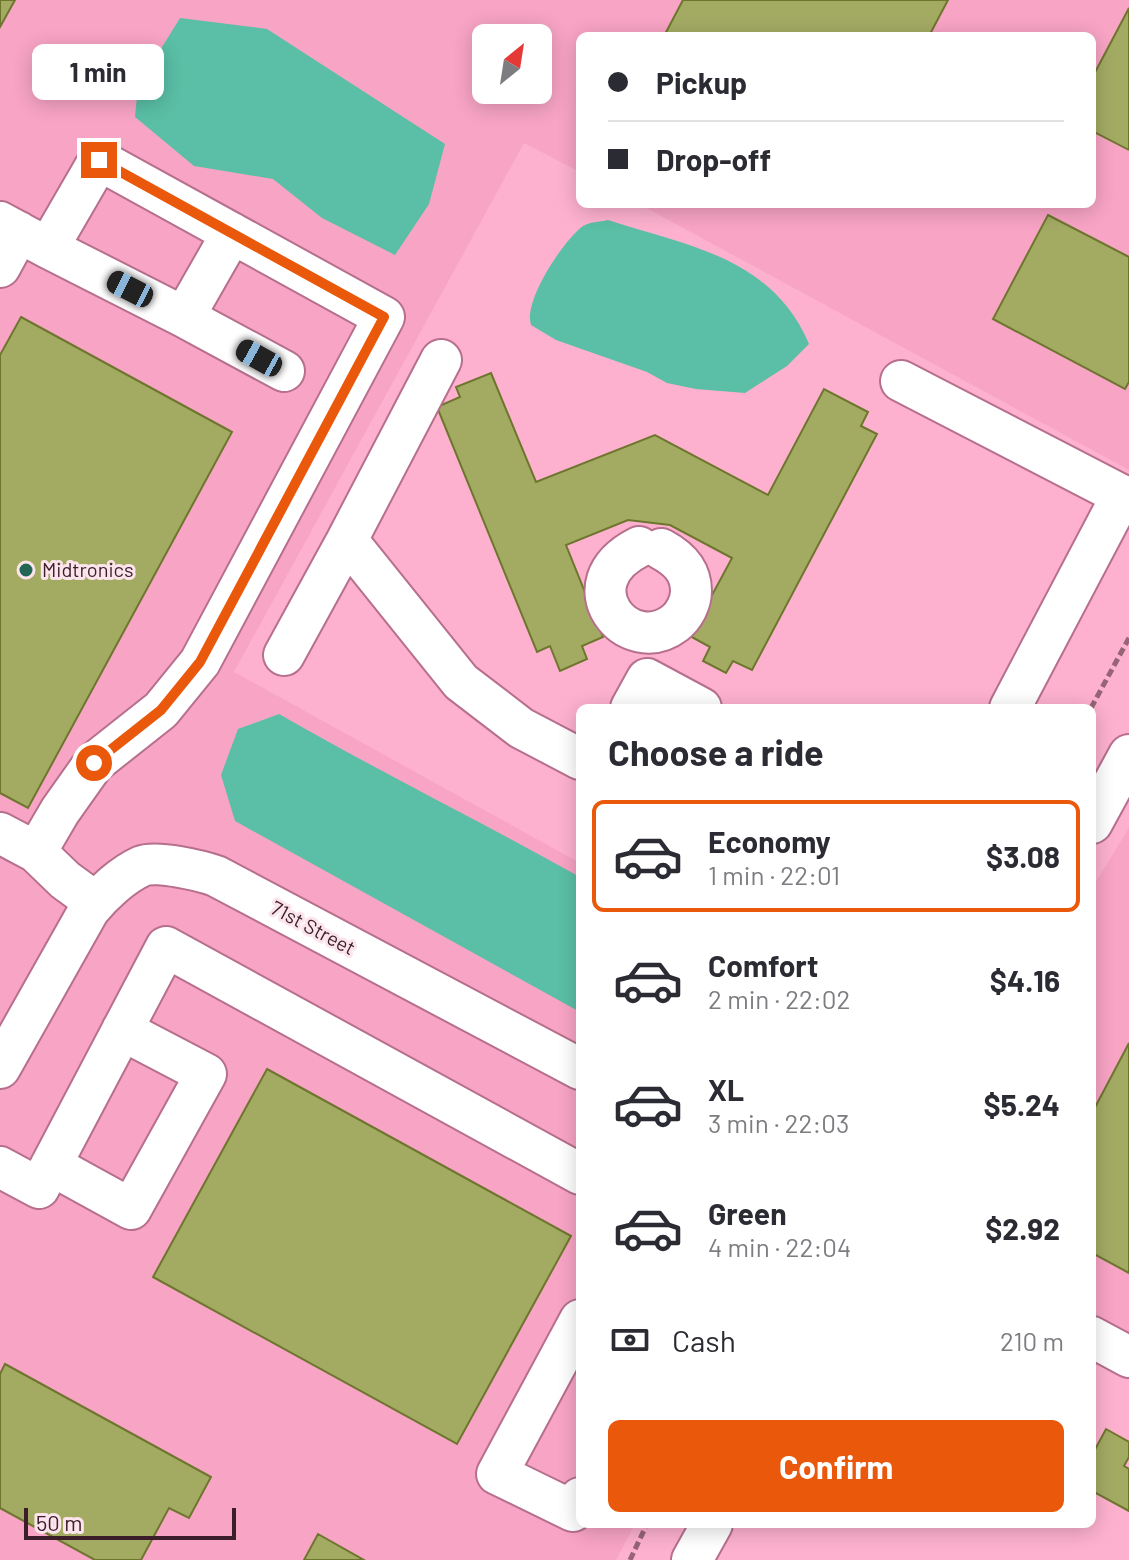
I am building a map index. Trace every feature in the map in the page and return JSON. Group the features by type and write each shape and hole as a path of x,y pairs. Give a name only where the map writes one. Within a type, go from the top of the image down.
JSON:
{"street":[{"path":"0,267 22,234 99,160 384,317 200,662 161,710 94,763 36,852"},
{"path":"184,317 232,233"},
{"path":"22,234 284,371"},
{"path":"284,655 441,360"},
{"path":"901,381 1125,497 1012,704"},
{"path":"347,540 461,682 521,728 576,757"},
{"path":"650,548 675,556 690,581 691,595 686,610 678,621 665,629 651,633 637,631 615,617 608,604 605,591 613,565 622,556 650,548"},
{"path":"637,631 639,694 683,704"},
{"path":"1096,816 1129,755"},
{"path":"0,833 36,852 65,880 95,902"},
{"name":"71st Street","path":"0,1068 95,902 101,894 144,865 196,869 216,876 576,1067"},
{"path":"0,1167 39,1188 166,947 576,1172"},
{"path":"51,1165 131,1209 206,1074 122,1030"},
{"path":"576,1327 497,1474 573,1511 576,1505"},
{"path":"1096,1339 1129,1357"},
{"path":"692,1560 710,1528"}],"path":[{"path":"1093,704 1129,638"},
{"path":"630,1560 645,1528"}],"shaded area":[{"path":"0,0 1129,0 1129,470 646,208 1096,208 1096,32 576,32 576,170 524,143 234,672 576,861 576,1528 633,1528 616,1560 0,1560"},
{"path":"180,18 267,29 445,144 429,204 395,255 322,218 273,179 194,166 135,117 138,86"},
{"path":"608,220 697,248 750,273 773,292 793,315 809,344 787,366 745,393 667,383 647,372 556,340 531,325 530,314 539,287 565,244 583,226"},
{"path":"279,714 576,875 576,1010 235,821 221,775 238,729"},
{"path":"1129,828 1129,1338 1096,1320 1096,882"}],"building":[{"path":"0,0 15,0 0,27"},
{"path":"683,0 948,0 931,32 666,32"},
{"path":"1129,8 1129,150 1096,133 1096,70"},
{"path":"1048,215 1129,257 1129,382 1125,389 993,319"},
{"path":"21,317 232,432 28,808 0,793 0,355"},
{"path":"491,373 536,482 655,435 768,495 824,389 868,412 861,426 877,434 752,670 733,661 726,673 703,661 710,647 690,636 732,558 670,525 628,520 566,545 603,637 582,646 587,659 560,671 550,646 537,652 437,407 460,397 456,387"},
{"path":"1129,1043 1129,1273 1096,1255 1096,1105"},
{"path":"267,1069 571,1236 457,1444 153,1277"},
{"path":"5,1364 211,1477 189,1518 169,1508 141,1560 95,1560 0,1508 0,1374"},
{"path":"1106,1429 1129,1442 1129,1457 1124,1466 1129,1469 1129,1511 1096,1493 1096,1448"},
{"path":"318,1534 364,1560 304,1560"}],"place":[{"name":"Midtronics","path":"26,570"}],"route":[{"path":"94,763 161,710 200,662 384,317 99,160"}]}
